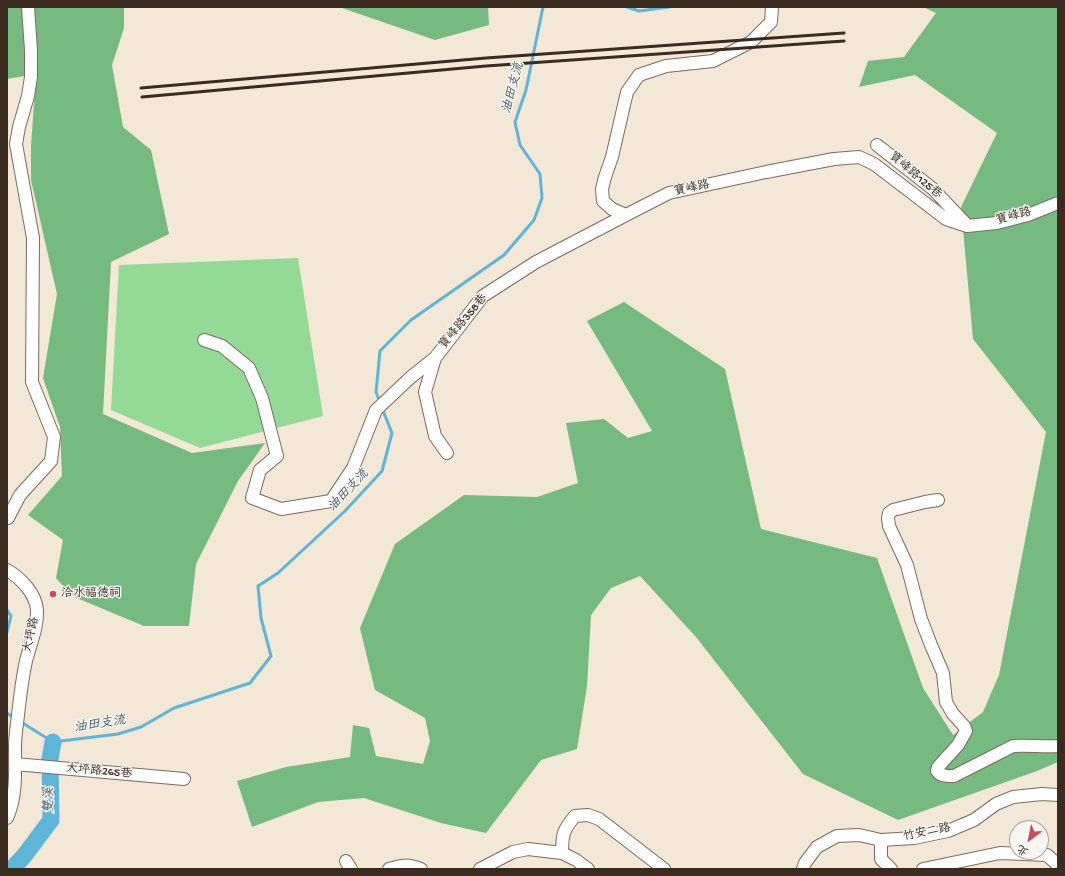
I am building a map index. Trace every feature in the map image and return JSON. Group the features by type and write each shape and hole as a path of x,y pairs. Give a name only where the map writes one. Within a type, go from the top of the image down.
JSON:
{"street":[{"path":"8,518 20,495 51,461 54,437 32,382 33,238 16,144 19,127 28,96 31,77 28,7"},
{"path":"626,214 612,209 603,201 602,189 604,176 612,157 627,92 639,75 666,66 713,62 751,42 771,22 772,7"},
{"name":"寶峰路125巷","path":"877,145 933,189 967,226"},
{"name":"寶峰路","path":"626,214 669,193 774,170 834,159 859,157 874,164 946,219 967,226 998,223 1028,215 1058,203"},
{"name":"寶峰路358巷","path":"447,453 435,436 424,392 435,358 483,296 536,262 626,214"},
{"path":"204,340 222,346 249,368 262,398 277,456 260,470 252,498 281,509 331,501 353,468 376,410 435,358"},
{"path":"938,500 893,510 888,518 889,526 907,565 921,619 943,673 946,702 966,731 958,745 938,767 937,771 939,774 944,776 954,776 1013,746 1058,746"},
{"name":"大坪路","path":"7,570 24,584 34,596 37,610 36,624 21,688 15,745 15,764"},
{"path":"7,818 10,812 11,780 15,764"},
{"name":"大坪路265巷","path":"15,764 184,779"},
{"name":"竹安二路","path":"802,869 817,847 837,836 859,835 881,840 914,838 948,831 974,820 996,804 1012,796 1058,794"},
{"path":"562,853 562,837 567,825 575,816 588,815 599,818 664,869"},
{"path":"881,840 882,859 891,869"},
{"path":"480,869 513,852 528,849 562,853 576,860 588,869"},
{"path":"923,869 1000,853 1047,855 1058,864"},
{"path":"389,869 400,865 413,866 421,869"}],"green space":[{"path":"7,7 124,7 124,28 112,65 123,127 151,150 169,234 111,262 103,414 192,453 265,443 238,481 196,564 189,626 144,626 72,596 56,578 63,540 28,515 62,476 60,427 43,378 57,294 31,180 31,146 36,74 7,79"},
{"path":"339,7 488,7 489,25 435,40"},
{"path":"923,7 1058,7 1058,762 1037,771 898,820 803,774 696,637 640,576 611,588 591,615 587,686 577,749 541,760 486,833 441,823 364,798 318,802 252,827 237,781 286,767 350,757 353,725 369,728 376,756 423,764 430,741 425,718 375,690 360,628 395,544 464,495 537,497 578,483 566,423 604,419 628,438 652,431 587,321 624,302 725,369 761,529 877,558 923,688 953,735 983,712 999,675 1046,432 973,339 961,207 997,133 915,75 859,87 868,61 904,57 936,13"},
{"path":"298,258 323,416 200,448 111,410 119,265"}],"waterway":[{"name":"油田支流","path":"380,402 376,392 380,351 411,320 504,255 534,220 542,198 540,174 520,145 515,122 526,90 543,7"},
{"name":"油田支流","path":"627,7 639,11 669,7"},
{"name":"油田支流","path":"21,722 53,742 118,734 141,727 174,708 250,683 271,656 261,618 258,586 278,573 345,511 382,471 392,433 382,408"},
{"path":"7,610 11,616 7,632"},
{"path":"7,713 14,718"},
{"name":"雙溪","path":"12,869 24,856 51,820 50,759 53,742"}],"railway":[{"path":"141,88 486,58 844,33"},
{"path":"142,97 486,66 844,41"}],"place":[{"name":"洽水福德祠","path":"53,594"}]}
